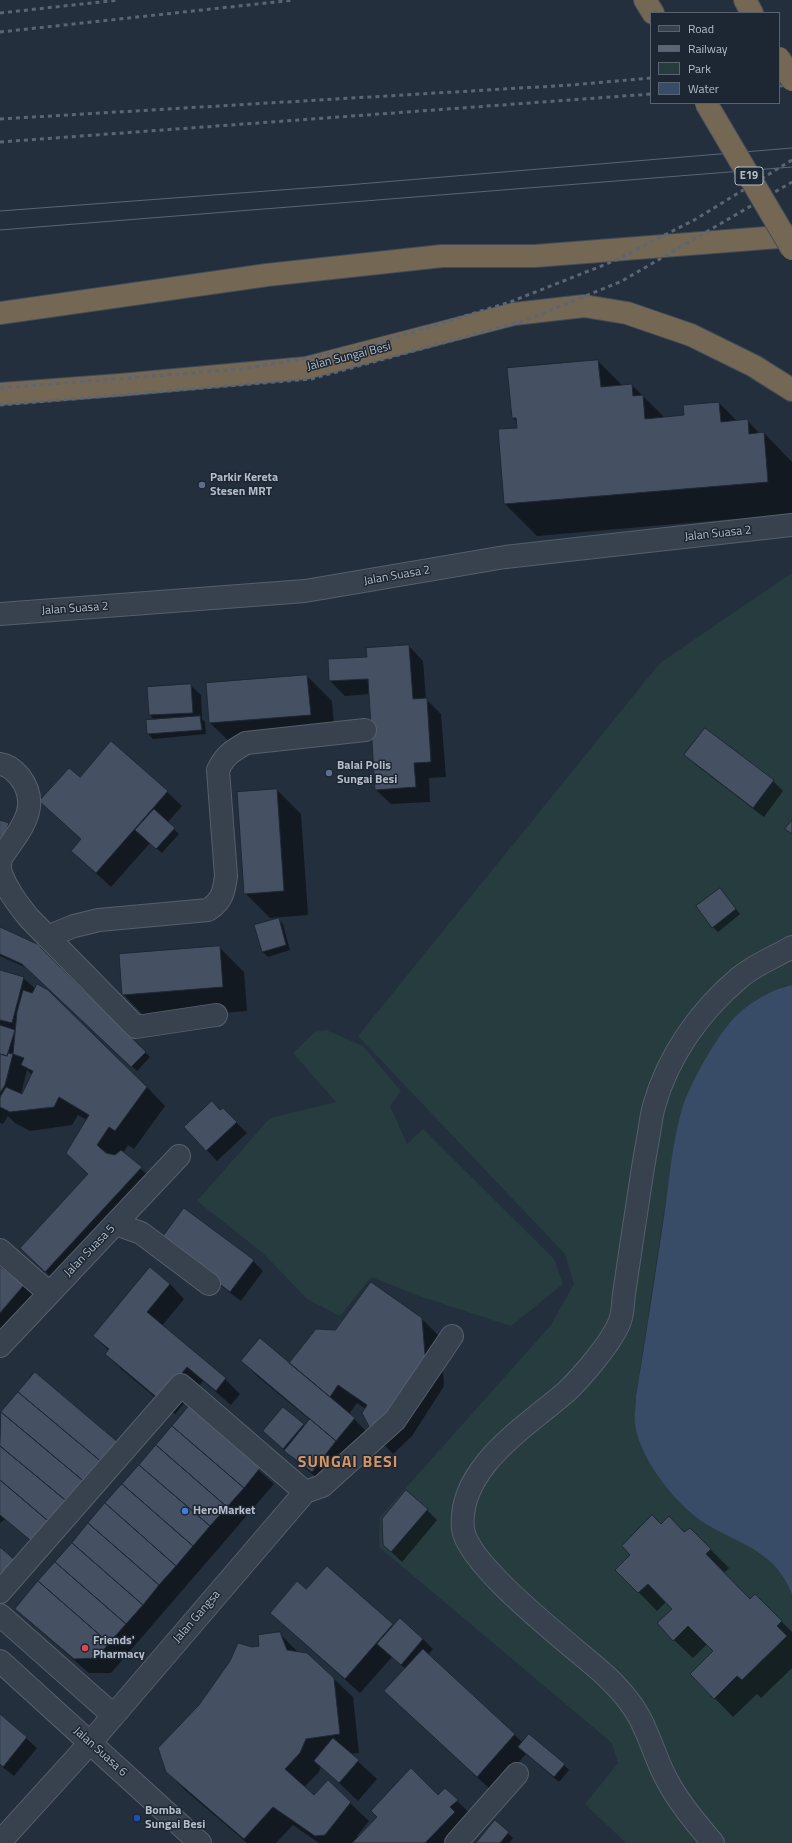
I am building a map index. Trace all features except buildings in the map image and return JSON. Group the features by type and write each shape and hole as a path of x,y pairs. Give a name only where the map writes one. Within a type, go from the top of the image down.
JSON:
{"highway":[{"path":"645,0 652,12"},
{"path":"745,0 751,12"},
{"path":"780,60 792,80"},
{"name":"E19","path":"707,104 792,249"},
{"path":"0,313 267,275 442,256 534,256 792,236"},
{"name":"Jalan Sungai Besi","path":"0,394 306,368 514,314 584,306 627,313 691,334 754,366 792,390"}],"street":[{"name":"Jalan Suasa 2","path":"0,614 305,591 504,557 792,525"},
{"path":"47,937 74,926 99,920 208,910 217,904 224,891 226,876 218,770 223,758 233,750 246,743 365,730"},
{"path":"0,764 16,772 26,785 30,799 29,812 1,858 0,865"},
{"path":"0,871 4,883 14,899 47,937 136,1027 216,1016"},
{"path":"713,1843 682,1804 667,1781 645,1727 634,1709 608,1677 485,1567 471,1549 463,1532 463,1511 470,1485 487,1462 517,1432 586,1372 603,1349 620,1321 642,1170 654,1107 666,1073 686,1035 710,1006 741,976 792,947"},
{"name":"Jalan Suasa 5","path":"0,1346 179,1156"},
{"path":"116,1224 141,1233 209,1284"},
{"path":"0,1250 49,1293"},
{"path":"0,1592 181,1385 305,1492 322,1486 395,1420 452,1336"},
{"name":"Jalan Gangsa","path":"0,1842 90,1743 305,1492"},
{"path":"0,1615 113,1715"},
{"name":"Jalan Suasa 6","path":"0,1661 200,1843"},
{"path":"456,1843 517,1774"}],"green space":[{"path":"792,573 792,985 784,986 716,1042 697,1076 683,1108 673,1153 636,1396 635,1423 740,1541 765,1555 782,1573 792,1593 792,1843 626,1843 585,1804 618,1763 612,1743 379,1547 380,1517 551,1325 574,1284 565,1254 358,1036 660,663"},
{"path":"326,1030 363,1046 401,1091 390,1106 407,1144 423,1129 554,1259 563,1284 511,1326 419,1296 371,1277 340,1316 307,1299 264,1254 197,1201 270,1118 336,1102 293,1053 315,1032"}],"water":[{"path":"792,985 792,1594 778,1569 760,1553 700,1520 675,1497 653,1469 645,1453 638,1438 635,1417 636,1396 661,1239 673,1149 682,1109 697,1074 720,1036 735,1017 761,997"}],"tram line":[{"path":"0,211 347,185 792,148"},
{"path":"0,230 792,167"}],"railway":[{"path":"0,13 119,0"},
{"path":"0,32 294,0"},
{"path":"780,68 792,67"},
{"path":"0,119 571,85 650,78"},
{"path":"780,86 792,85"},
{"path":"0,142 650,94"},
{"path":"0,388 242,369 308,358 374,344 510,302 614,261 696,219 792,160"},
{"path":"0,405 311,379 524,321 622,281 792,182"}],"place":[{"name":"Parkir Kereta Stesen MRT","path":"202,485"},
{"name":"Balai Polis Sungai Besi","path":"329,773"},
{"name":"HeroMarket","path":"185,1511"},
{"name":"Friends' Pharmacy","path":"85,1648"},
{"name":"Bomba Sungai Besi","path":"137,1818"}],"district":[{"name":"SUNGAI BESI","path":"348,1463"}]}
